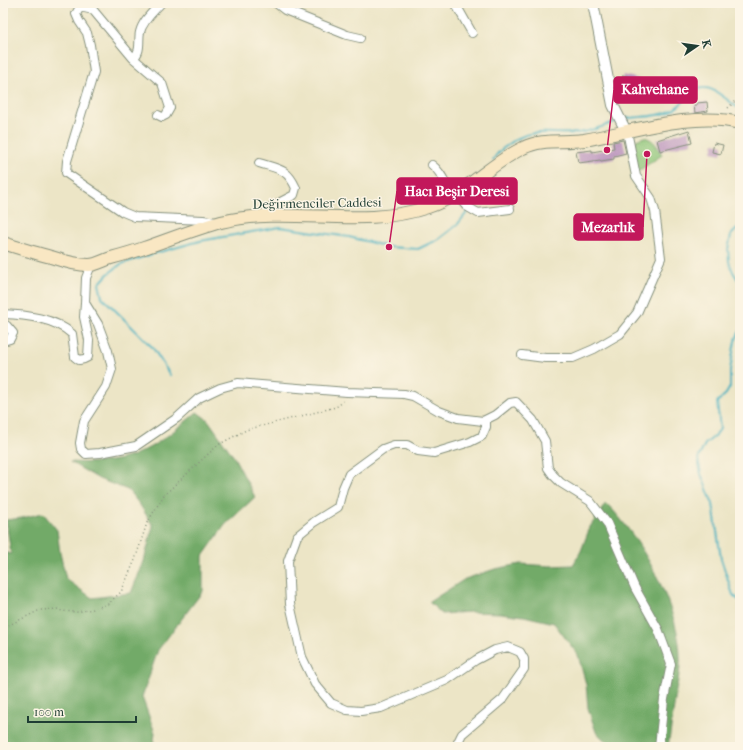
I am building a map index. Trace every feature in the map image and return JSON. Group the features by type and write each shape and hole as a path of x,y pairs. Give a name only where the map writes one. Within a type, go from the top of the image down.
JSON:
{"main road":[{"name":"Değirmenciler Caddesi","path":"3,243 62,260 91,265 221,222 243,218 263,216 374,217 387,216 429,207 454,195 474,182 505,158 524,147 540,142 582,140 625,129 695,120 716,119 740,123"}],"street":[{"path":"133,58 138,52 140,31 144,23 161,3"},
{"path":"276,3 285,10 347,35 360,38"},
{"path":"455,3 472,33"},
{"path":"522,355 545,358 573,358 594,349 620,334 638,313 660,258 655,211 651,198 636,176 625,129 613,106 593,3"},
{"path":"158,115 162,117 166,115 170,108 166,91 162,84 133,58 93,10 80,7 76,14 87,33 94,72 67,161 66,174 123,212 135,217 221,222"},
{"path":"259,163 282,170 292,179 296,188 294,195 270,208 263,216"},
{"path":"432,164 438,169 446,186 454,195 466,206 478,213 510,209"},
{"path":"3,314 27,315 66,329 72,334 75,357 79,360 88,357 89,340 84,317 86,278 91,265"},
{"path":"85,303 98,324 108,351 112,369 106,387 84,421 80,443 86,454 100,453 136,446 177,418 199,398 220,388 238,383 347,392 404,394 413,396 439,411 458,418 483,422 510,403 516,402 533,420 545,441 548,468 553,475 561,483 590,501 607,523 635,588 658,629 671,664 664,698 658,747"},
{"path":"3,323 13,333 10,339 3,341"},
{"path":"459,747 458,742 462,734 503,699 524,669 524,659 520,652 508,647 495,650 476,660 447,680 381,708 361,711 347,710 336,706 331,703 315,684 302,657 290,604 288,560 297,536 314,522 338,507 343,488 349,474 384,449 394,445 407,445 418,451 434,453 470,442 482,436 486,427 486,420"}],"path":[{"path":"728,108 740,96"},
{"path":"3,631 7,626 40,610 57,609 62,611 77,612 108,604 121,592 135,560 147,523 164,495 218,445 246,430 336,407 343,402 347,392"}],"green space":[{"path":"644,137 653,141 662,155 637,172 633,154 636,140"},
{"path":"197,412 208,420 234,457 255,497 225,525 203,556 203,591 158,650 142,697 155,733 153,747 3,747 3,552 11,554 6,520 43,513 57,530 60,553 66,579 92,598 131,593 144,561 153,526 140,505 128,490 99,479 70,462 111,461 127,458 159,442"},
{"path":"606,503 633,535 645,555 657,576 667,599 674,621 679,642 680,665 668,747 612,747 596,732 588,708 586,684 578,655 554,623 524,616 500,613 471,612 442,614 429,602 465,579 495,569 521,564 550,566 573,565 581,551 590,527"}],"building":[{"path":"623,75 642,80 640,88 635,87 634,90 621,86"},
{"path":"707,102 708,111 695,113 694,105 697,105 697,103"},
{"path":"689,130 692,143 660,151 657,140"},
{"path":"623,140 626,153 614,156 614,159 578,162 576,152 592,150 592,152 614,148 613,142"},
{"path":"714,143 723,145 721,154 712,152"}],"waterway":[{"path":"623,119 654,116 666,113 677,107 698,89 705,88 717,92 740,109"},
{"path":"493,160 503,148 525,135 533,133 581,132 617,121"},
{"path":"471,207 485,179"},
{"path":"170,375 153,348 102,297 99,284 108,274 121,264 200,241 280,227 349,237 389,247 418,249 439,239 457,225 469,210"},
{"path":"740,226 731,235 728,249 729,262 740,283"},
{"path":"740,331 735,341 730,370 730,387 726,394 717,402 720,429 715,436 705,444 698,459 701,474 713,504 721,559 733,595 740,601"}],"place":[{"name":"Kahvehane","path":"607,150"},
{"name":"Mezarlık","path":"647,154"},
{"name":"Hacı Beşir Deresi","path":"389,247"}]}
